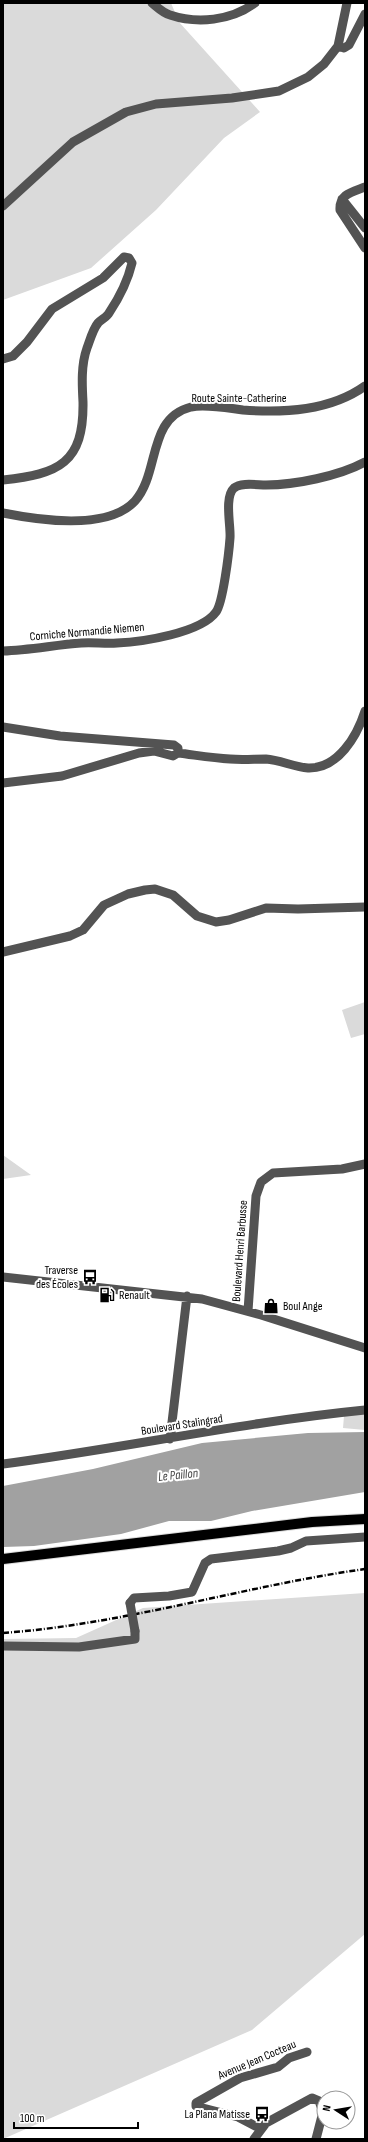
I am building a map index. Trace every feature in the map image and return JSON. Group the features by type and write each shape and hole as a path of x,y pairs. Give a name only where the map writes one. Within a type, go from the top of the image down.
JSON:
{"main road":[{"path":"3,1559 312,1522 365,1519"},
{"path":"3,1564 313,1527 365,1525"}],"street":[{"path":"152,3 168,14 197,21 214,20 242,10 255,3"},
{"path":"3,206 73,142 126,112 156,104 232,98 279,91 308,77 324,64 338,46 347,3"},
{"path":"338,46 344,48 349,45 365,14"},
{"path":"365,187 344,197 340,210 365,248"},
{"path":"344,197 365,228"},
{"path":"3,359 13,356 27,342 52,309 102,278 124,257 129,258 132,263 124,285 109,314 97,324 83,363 82,430 77,448 64,462 47,472 3,480"},
{"name":"Route Sainte-Catherine","path":"3,513 33,519 66,520 95,519 117,513 134,501 147,481 157,442 166,422 176,413 192,407 283,411 323,406 353,394 365,386"},
{"name":"Corniche Normandie Niemen","path":"3,651 48,648 82,643 118,643 158,637 202,624 212,617 219,607 230,537 229,504 230,494 233,488 239,485 279,485 308,480 352,469 365,462"},
{"path":"3,783 62,776 139,753 154,752 173,756 178,753 228,759 268,760 286,765 309,768 324,765 337,757 348,745 361,723 365,711"},
{"path":"3,727 60,736 174,745 178,748 178,753"},
{"path":"3,952 70,936 83,930 104,905 128,894 145,890 155,889 169,893 196,916 216,922 229,920 266,908 298,910 365,907"},
{"name":"Boulevard Henri Barbusse","path":"248,1311 256,1196 261,1182 273,1173 342,1169 365,1164"},
{"path":"3,1277 187,1296 248,1311 365,1348"},
{"path":"170,1439 187,1296"},
{"name":"Boulevard Stalingrad","path":"3,1464 80,1454 311,1415 365,1410"},
{"path":"3,1646 79,1647 135,1639 130,1603 134,1598 169,1596 192,1592 205,1563 211,1559 278,1551 291,1548 306,1541 365,1537"},
{"name":"Avenue Jean Cocteau","path":"263,2126 238,2117 199,2107 196,2106 196,2104 240,2078 278,2066 289,2058 307,2052"},
{"path":"254,2139 263,2126 308,2099 315,2098 319,2100 323,2112 316,2139"}],"shaded area":[{"path":"3,3 171,3 179,22 260,112 224,138 156,210 91,268 3,300"},
{"path":"365,1002 365,1034 351,1038 342,1010"},
{"path":"3,1155 31,1175 3,1179"},
{"path":"365,1413 365,1430 343,1428 344,1416"},
{"path":"365,1593 365,1934 252,2030 3,2139 3,1639 76,1638 143,1608"}],"water":[{"name":"Le Paillon","path":"365,1432 365,1492 252,1511 211,1521 169,1521 121,1534 34,1546 3,1547 3,1486 93,1469 202,1443 308,1433"}],"railway":[{"path":"3,1633 94,1622 320,1576 365,1569"}],"place":[{"name":"Traverse des Écoles","path":"90,1277"},
{"name":"Renault","path":"107,1295"},
{"name":"Boul Ange","path":"271,1306"},
{"name":"La Plana Matisse","path":"262,2114"}]}
